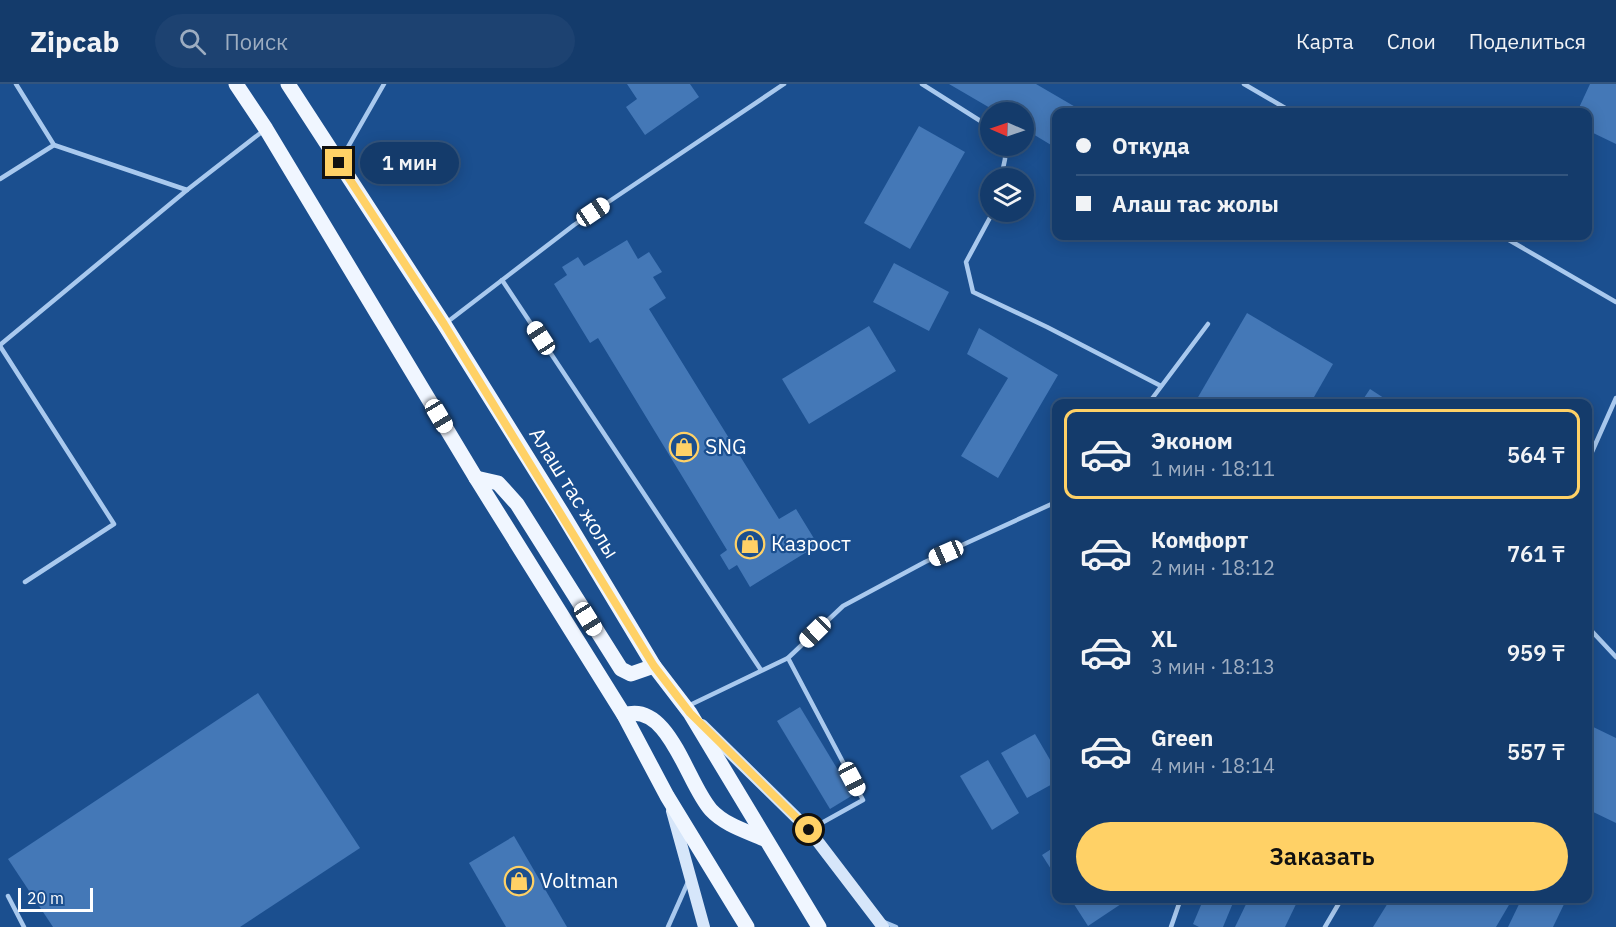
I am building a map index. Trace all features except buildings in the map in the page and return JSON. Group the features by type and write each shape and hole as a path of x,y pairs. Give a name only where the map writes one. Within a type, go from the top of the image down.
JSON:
{"main road":[{"path":"236,84 266,129 476,478 624,715 667,796 747,927"},
{"name":"Алаш тас жолы","path":"288,84 444,324 654,666 687,710 819,927"},
{"path":"476,478 498,483 517,504 621,669 631,674 654,666"},
{"path":"687,710 809,830 880,923"},
{"path":"624,715 634,711 660,723 710,809 727,823 764,839"},
{"path":"667,796 691,874 704,927"}],"lane":[{"path":"16,84 54,145 186,190"},
{"path":"339,163 384,84"},
{"path":"444,324 574,225 784,84"},
{"path":"922,84 980,121"},
{"path":"1244,84 1285,108"},
{"path":"25,582 114,524 0,345 186,190 266,129"},
{"path":"0,178 54,145"},
{"path":"988,222 966,262 973,292 1161,386"},
{"path":"1509,240 1616,302"},
{"path":"502,280 761,670"},
{"path":"1152,399 1208,324"},
{"path":"1592,452 1616,398"},
{"path":"687,710 788,658 843,606 925,562 1052,504"},
{"path":"1592,631 1616,657"},
{"path":"788,658 863,800 809,830"},
{"path":"668,927 691,874"},
{"path":"8,896 24,927"},
{"path":"1171,927 1179,903"},
{"path":"1325,927 1339,903"},
{"path":"880,923 896,927"}],"place":[{"name":"SNG","path":"684,447"},
{"name":"Казрост","path":"750,544"},
{"name":"Voltman","path":"519,881"}],"route":[{"path":"339,163 444,324 654,666 690,713 809,830"}]}
